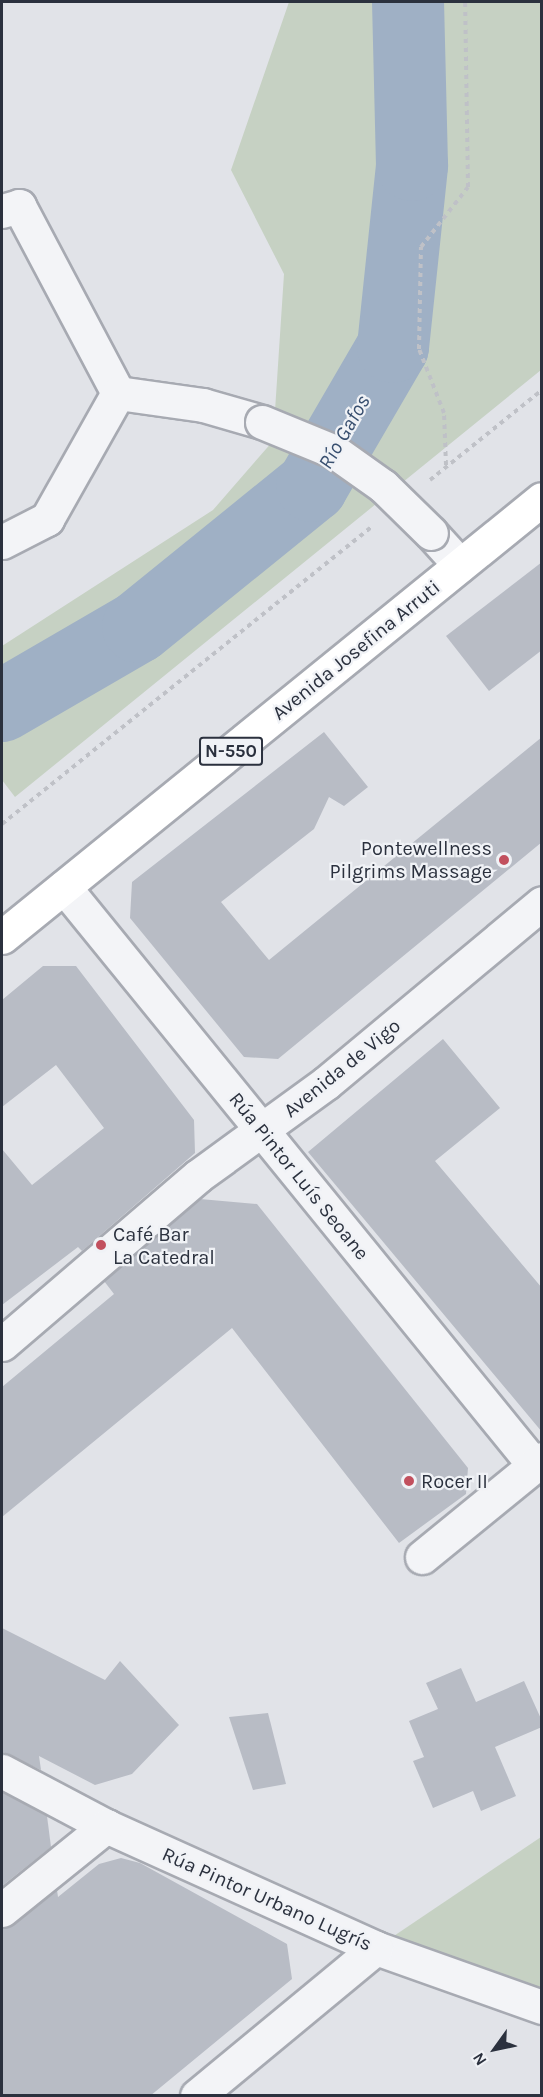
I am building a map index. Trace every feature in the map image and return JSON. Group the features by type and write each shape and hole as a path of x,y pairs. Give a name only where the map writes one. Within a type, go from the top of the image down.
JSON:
{"highway":[{"name":"Avenida Josefina Arruti","path":"2,937 542,499"}],"street":[{"path":"2,211 19,206 118,393"},
{"path":"118,393 203,405 262,422 335,452 383,486 460,565"},
{"path":"2,542 47,519 118,393"},
{"name":"Rúa Pintor Luís Seoane","path":"64,887 262,1132 538,1462"},
{"name":"Avenida de Vigo","path":"2,1344 198,1176 262,1132 542,903"},
{"path":"422,1557 538,1462"},
{"name":"Rúa Pintor Urbano Lugrís","path":"2,1771 106,1826 376,1948 542,2007"},
{"path":"2,1910 106,1826"},
{"path":"197,2096 376,1948"}],"path":[{"path":"446,466 444,413 419,349 421,247 468,188 465,2"},
{"path":"428,481 542,390"},
{"path":"2,824 382,518"}],"green space":[{"path":"289,2 541,2 541,370 15,797 2,780 2,646 213,510 273,441 284,274 231,170"},
{"path":"541,1837 541,2002 376,1948"}],"building":[{"path":"542,562 542,650 489,691 446,636"},
{"path":"324,732 368,787 344,806 329,797 314,829 221,902 269,960 542,737 542,842 278,1059 244,1057 130,918 132,882"},
{"path":"43,966 76,966 194,1120 195,1153 82,1251 78,1247 2,1305 2,1149 32,1185 104,1128 56,1065 2,1107 2,1000"},
{"path":"443,1039 500,1108 435,1161 542,1288 542,1432 308,1152"},
{"path":"200,1199 257,1204 468,1468 466,1494 399,1543 232,1328 2,1517 2,1387 114,1294 104,1281"},
{"path":"2,1628 105,1680 120,1661 179,1725 132,1774 95,1785 39,1756 41,1770 2,1752"},
{"path":"461,1668 476,1702 524,1681 542,1721 542,1727 495,1747 516,1796 481,1811 473,1791 433,1808 413,1761 424,1757 409,1721 438,1709 426,1683"},
{"path":"268,1713 286,1784 253,1790 229,1717"},
{"path":"2,1792 47,1816 51,1847 2,1886"},
{"path":"121,1858 140,1863 287,1944 292,1979 150,2096 2,2096 2,1928 14,1925 57,1890 58,1897 99,1864"}],"waterway":[{"name":"Río Gafos","path":"2,706 138,627 312,486 393,347 412,165 408,2"}],"place":[{"name":"Pontewellness Pilgrims Massage","path":"504,860"},
{"name":"Café Bar La Catedral","path":"101,1245"},
{"name":"Rocer II","path":"409,1481"}]}
